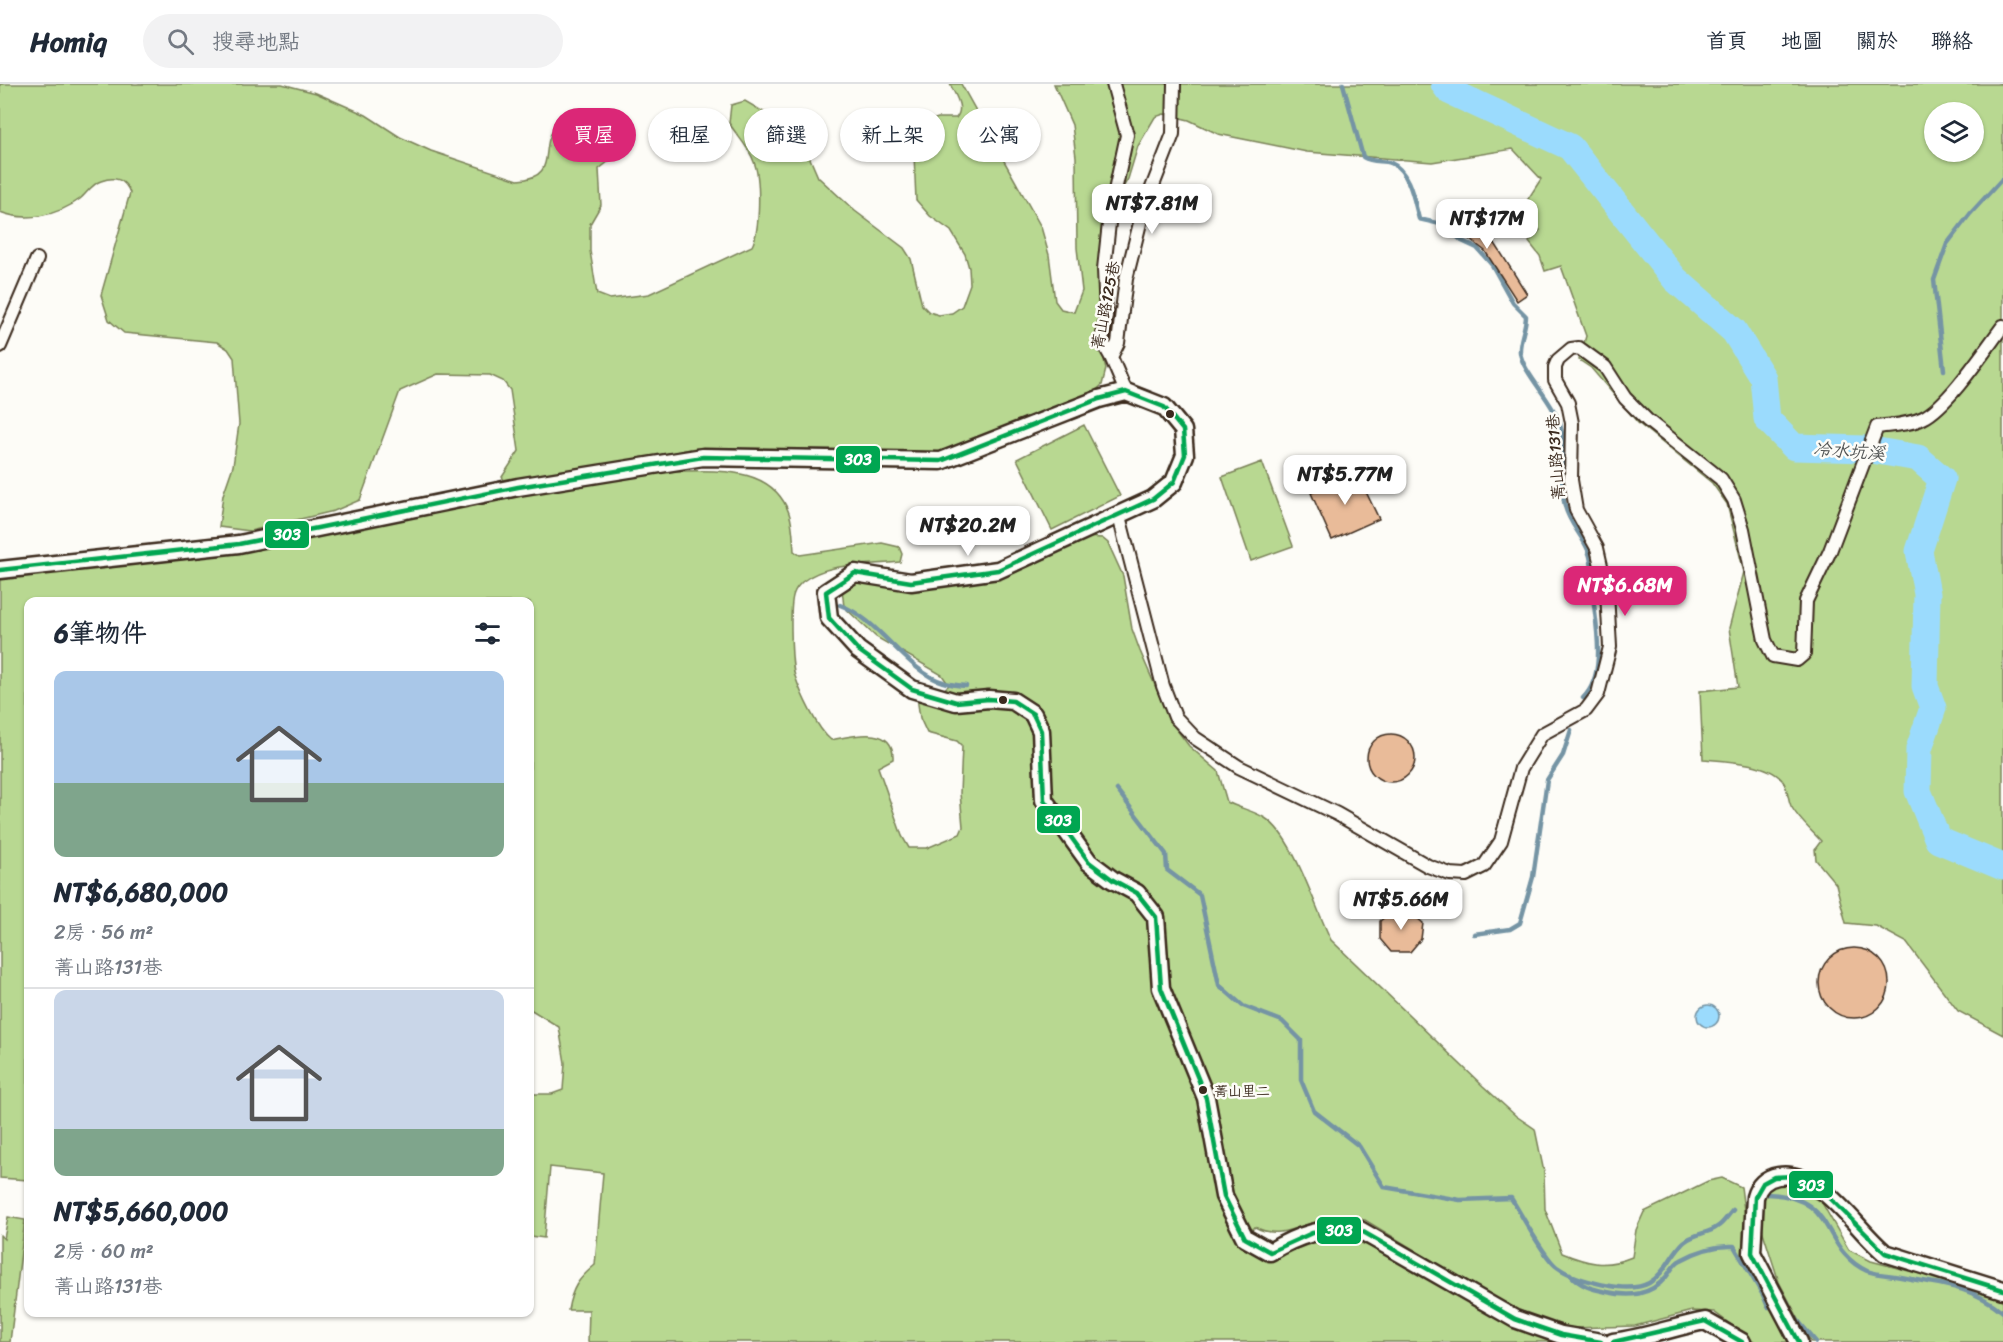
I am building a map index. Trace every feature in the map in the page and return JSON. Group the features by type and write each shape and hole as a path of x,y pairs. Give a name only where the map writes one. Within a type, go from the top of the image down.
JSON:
{"street":[{"path":"1111,357 1102,341 1106,316 1104,269 1110,214 1127,135 1113,84"},
{"name":"菁山路125巷","path":"1126,392 1119,370 1111,357 1118,343 1122,299 1143,211 1173,134 1174,84"},
{"path":"0,346 37,259"},
{"name":"菁山路131巷","path":"1119,516 1163,686 1175,717 1195,738 1239,767 1337,814 1428,866 1450,874 1466,875 1484,866 1501,842 1521,768 1542,734 1586,710 1598,694 1610,647 1607,592 1597,548 1576,510 1571,480 1572,423 1568,403 1556,380 1555,367 1563,354 1579,348 1605,367 1625,398 1647,420 1721,479 1734,500 1743,529 1765,640 1773,656 1797,660 1804,654 1806,601 1830,551 1861,464 1877,427 1910,423 1924,418 1940,405 2003,326"},
{"path":"0,570 240,544 518,487 703,457 941,461 1099,399 1126,392 1164,407 1183,430 1185,455 1174,482 1153,499 998,570 911,582 855,573 826,592 829,618 858,650 912,689 956,702 989,699 1013,701 1034,714 1041,731 1044,800 1089,862 1113,880 1137,893 1156,918 1161,988 1206,1098 1224,1196 1245,1238 1270,1252 1293,1238 1332,1228 1358,1229 1515,1319 1561,1335 1601,1342"},
{"path":"1798,1342 1752,1252 1757,1188 1773,1177 1793,1175 1827,1194 1850,1215 1872,1243 1885,1253 2003,1290"},
{"path":"1612,1342 1635,1339 1658,1330 1705,1321 1742,1342"}],"green space":[{"path":"0,84 282,84 316,93 366,115 400,137 431,151 518,180 539,174 546,161 552,133 552,162 608,162 599,169 601,205 590,224 590,251 597,294 610,299 649,294 752,246 757,229 759,192 754,162 812,162 818,177 855,211 904,248 911,259 922,305 929,312 939,315 952,313 962,306 970,284 969,268 965,254 951,231 930,216 916,200 914,162 945,162 945,118 957,117 957,162 1005,162 1041,227 1049,255 1055,301 1061,309 1074,312 1082,291 1077,248 1076,157 1072,125 1054,84 2003,84 2003,1035 1958,1011 1906,942 1876,926 1846,923 1836,884 1816,860 1815,849 1821,841 1794,811 1782,780 1766,769 1756,766 1703,759 1700,691 1738,687 1729,628 1744,572 1727,504 1712,483 1638,423 1591,368 1579,360 1586,336 1561,266 1545,271 1540,256 1529,242 1540,230 1519,213 1541,179 1513,149 1432,162 1307,152 1218,134 1189,120 1164,114 1155,117 1138,146 1128,179 1103,222 1099,254 1101,346 1106,369 1102,385 1092,394 940,455 872,450 696,448 535,479 505,481 502,477 519,451 510,390 503,381 490,375 438,374 400,391 360,500 334,511 250,531 219,527 223,495 233,466 239,424 234,358 228,349 217,342 124,333 109,320 101,295 130,193 125,185 115,179 101,181 80,199 61,210 31,217 0,212"},
{"path":"950,84 961,84 974,108 960,108"},
{"path":"745,101 757,108 744,108 744,144 732,127 731,108 731,105"},
{"path":"1084,425 1120,496 1052,530 1017,459"},
{"path":"1262,462 1293,546 1251,561 1222,477"},
{"path":"675,471 741,474 770,486 781,497 789,513 794,551 800,555 882,543 899,547 902,554 900,562 836,567 813,575 802,582 795,590 792,599 791,634 795,676 810,711 826,735 831,740 871,735 887,741 892,748 893,759 878,767 902,836 909,848 927,848 960,834 963,827 960,793 962,746 957,741 927,733 920,718 917,697 943,690 949,685 942,675 876,637 844,607 842,589 852,583 867,580 928,585 1085,537 1102,538 1108,543 1123,576 1132,629 1171,722 1189,746 1218,771 1227,802 1265,818 1276,827 1303,874 1331,940 1483,1086 1516,1116 1535,1129 1544,1172 1545,1209 1562,1253 1597,1263 1613,1263 1632,1257 1636,1230 1644,1212 1708,1181 1722,1178 1741,1187 1746,1225 1765,1292 1789,1342 1754,1342 1714,1312 1692,1311 1635,1326 1573,1328 1552,1323 1509,1307 1365,1220 1341,1218 1318,1221 1282,1232 1264,1231 1255,1227 1251,1231 1258,1253 1324,1236 1351,1239 1381,1251 1520,1329 1556,1342 588,1342 589,1310 568,1310 577,1284 595,1265 603,1173 550,1167 544,1238 534,1237 534,1094 552,1094 563,1090 565,1063 559,1027 534,1011 534,597 24,597 24,1180 0,1178 0,577 199,558 519,495"},
{"path":"1790,1183 1822,1203 1849,1250 1871,1261 1988,1292 2003,1299 2003,1342 1811,1342 1779,1282 1760,1223 1763,1194 1774,1186"},
{"path":"8,1217 24,1220 10,1342 0,1342 0,1235 4,1239"}],"water":[{"path":"1708,1005 1716,1008 1719,1016 1716,1024 1708,1027 1700,1024 1697,1016 1700,1008"}],"building":[{"path":"1453,206 1496,245 1527,294 1517,301 1485,251 1443,218"},
{"path":"1357,473 1379,519 1332,540 1311,493"},
{"path":"1391,734 1408,741 1415,758 1408,775 1391,782 1374,775 1367,758 1374,741"},
{"path":"1392,911 1409,911 1423,923 1421,939 1410,952 1391,952 1380,939 1380,921"},
{"path":"1854,948 1867,951 1879,958 1886,970 1889,983 1886,996 1879,1008 1867,1015 1854,1018 1841,1015 1829,1008 1822,996 1819,983 1822,970 1829,958 1841,951"}],"waterway":[{"path":"1343,84 1363,157 1391,163 1397,167 1407,179 1419,219 1445,225 1462,241 1477,248 1492,265 1513,303 1526,316 1520,348 1522,360 1560,424 1563,443 1562,484 1565,506 1569,518 1585,544 1591,561 1598,663 1590,688 1583,698"},
{"name":"冷水坑溪","path":"1444,84 1449,91 1570,147 1675,279 1734,331 1763,378 1767,419 1794,447 1866,449 1918,458 1942,479 1919,551 1927,594 1925,686 1933,708 1919,749 1918,791 1938,840 2003,867"},
{"path":"1944,370 1934,280 1947,244 1970,214 2003,178"},
{"path":"840,605 867,622 917,668 948,684 966,686"},
{"path":"1474,934 1510,929 1520,923 1533,877 1547,780 1563,755 1571,730"},
{"path":"1117,790 1166,854 1167,870 1200,895 1219,985 1243,1006 1282,1021 1301,1040 1301,1080 1314,1111 1359,1146 1384,1187 1460,1200 1511,1198 1540,1245 1557,1267 1576,1277 1615,1287 1640,1286 1649,1283 1655,1279 1684,1242 1719,1226 1733,1210"},
{"path":"1767,1194 1790,1197 1806,1204 1818,1213 1841,1250 1867,1271 1952,1286 1978,1296 2003,1312"},
{"path":"1570,1274 1582,1284 1596,1290 1615,1294 1639,1294 1660,1283 1676,1263 1687,1257 1700,1251 1734,1246 1770,1307"},
{"path":"1787,1301 1793,1315 1816,1342"}],"transit line":[{"name":"303","path":"0,570 239,544 518,487 703,457 941,461 1099,399 1126,392 1164,407 1183,430 1185,455 1174,482 1153,499 998,570 911,582 855,573 826,592 829,618 858,650 912,689 956,702 989,699 1013,701 1033,714 1041,731 1044,800 1089,862 1113,880 1137,893 1156,917 1161,988 1206,1098 1224,1196 1245,1238 1270,1252 1312,1233 1358,1229 1515,1319 1561,1335 1601,1342"},
{"name":"303","path":"1799,1342 1752,1253 1755,1197 1763,1183 1774,1177 1794,1176 1823,1191 1885,1253 2003,1290"},
{"name":"303","path":"1613,1342 1705,1321 1742,1342"}],"place":[{"name":"菁山里二","path":"1203,1090"}]}
